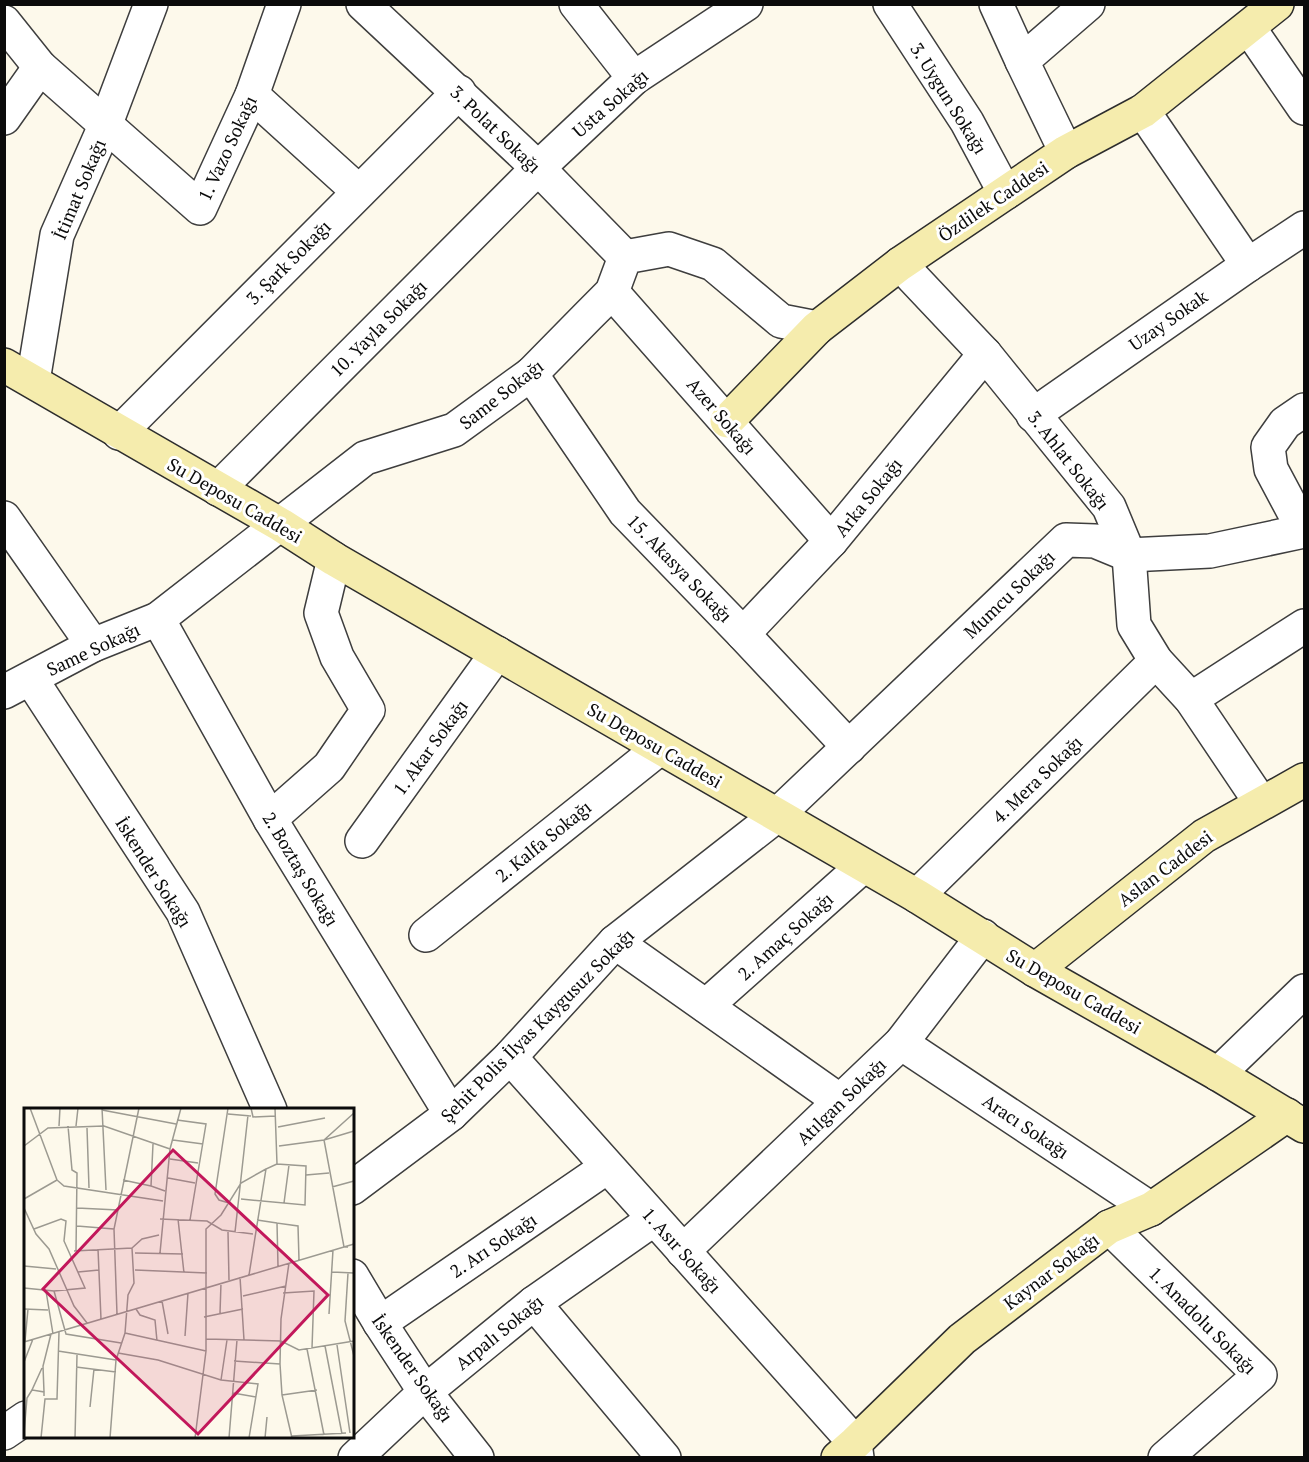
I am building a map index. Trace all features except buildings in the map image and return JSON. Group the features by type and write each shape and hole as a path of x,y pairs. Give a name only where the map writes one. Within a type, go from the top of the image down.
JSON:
{"main road":[{"name":"Özdilek Caddesi","path":"727,421 817,328 900,264 1066,152 1143,111 1277,4"},
{"name":"Su Deposu Caddesi","path":"4,365 917,896 1035,970 1296,1120"},
{"name":"Aslan Caddesi","path":"1035,970 1204,836 1305,780"},
{"name":"Kaynar Sokağı","path":"850,1453 962,1339 1109,1227 1150,1209 1296,1120"}],"street":[{"name":"İtimat Sokağı","path":"33,381 57,235 105,126 151,4"},
{"name":"1. Vazo Sokağı","path":"105,126 200,208 252,95 284,4"},
{"name":"3. Polat Sokağı","path":"363,4 538,168 625,257"},
{"path":"576,4 634,78"},
{"name":"Usta Sokağı","path":"538,168 634,78 746,4"},
{"name":"3. Uygun Sokağı","path":"890,4 967,122 1005,194"},
{"path":"996,4 1066,152"},
{"path":"1022,61 1088,4"},
{"path":"5,24 40,66 105,126"},
{"path":"1249,28 1305,108"},
{"path":"4,118 40,66"},
{"name":"3. Şark Sokağı","path":"119,433 459,92"},
{"path":"252,95 358,191"},
{"path":"1143,111 1248,265"},
{"name":"10. Yayla Sokağı","path":"218,489 538,168"},
{"name":"Uzay Sokak","path":"1034,415 1248,265 1305,228"},
{"path":"625,257 669,249 714,264 781,321 817,328"},
{"name":"Same Sokağı","path":"18,685 93,645 158,619 366,458 454,430 531,374 612,292 625,257"},
{"name":"3. Ahlat Sokağı","path":"900,264 985,354 1109,507 1129,555 1134,625 1156,662 1191,699 1262,803"},
{"name":"Azer Sokağı","path":"612,292 831,542"},
{"name":"Arka Sokağı","path":"743,634 831,542 985,354"},
{"name":"15. Akasya Sokağı","path":"531,374 625,512 849,747"},
{"path":"1305,410 1285,423 1268,447 1271,469 1305,531"},
{"path":"4,518 93,645"},
{"name":"Mumcu Sokağı","path":"776,816 1066,540 1095,541 1129,555 1209,551 1305,531"},
{"path":"270,819 329,767 368,710 337,657 321,613 334,559"},
{"name":"2. Boztaş Sokağı","path":"158,619 270,819 451,1114"},
{"path":"1191,699 1305,626"},
{"name":"1. Akar Sokağı","path":"363,842 497,653"},
{"name":"4. Mera Sokağı","path":"917,896 1156,662"},
{"name":"İskender Sokağı","path":"18,685 183,912 269,1108"},
{"name":"2. Kalfa Sokağı","path":"426,935 660,748"},
{"name":"Şehit Polis İlyas Kaygusuz Sokağı","path":"354,1187 451,1114 510,1057 615,942 776,816"},
{"name":"2. Amaç Sokağı","path":"706,1006 863,866"},
{"name":"Atılgan Sokağı","path":"683,1251 901,1043 983,936"},
{"path":"615,942 840,1101"},
{"path":"1218,1074 1305,991"},
{"name":"Aracı Sokağı","path":"901,1043 1150,1209"},
{"name":"1. Asır Sokağı","path":"510,1057 683,1251 850,1453"},
{"name":"2. Arı Sokağı","path":"380,1323 607,1167"},
{"name":"Arpalı Sokağı","path":"366,1454 426,1392 534,1303 654,1219"},
{"name":"1. Anadolu Sokağı","path":"1109,1227 1260,1376 1165,1458"},
{"name":"İskender Sokağı","path":"354,1279 426,1392 477,1458"},
{"path":"534,1303 664,1458"},
{"path":"4,1433 24,1419"}]}
